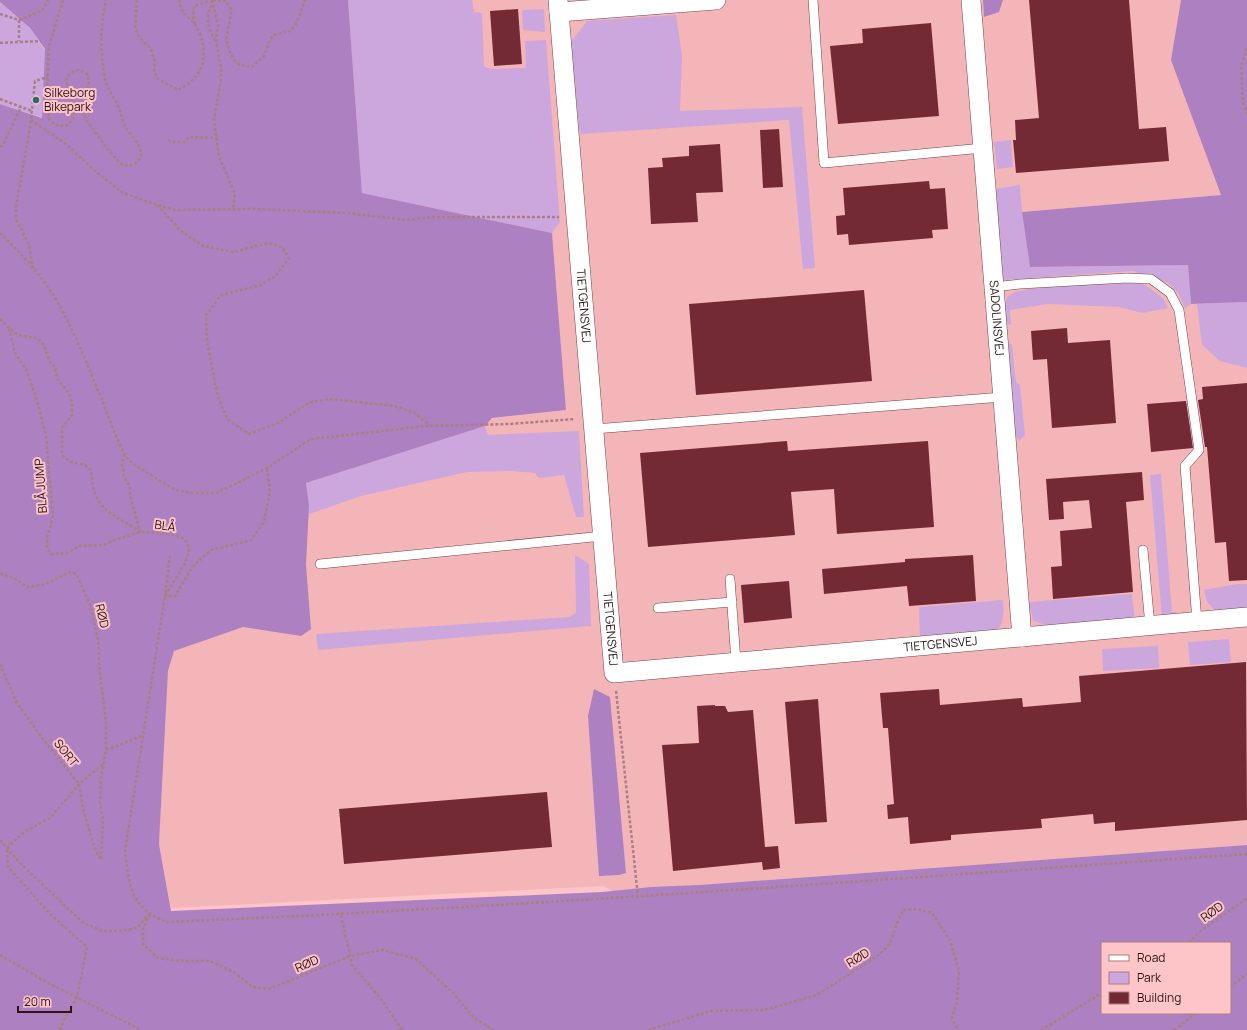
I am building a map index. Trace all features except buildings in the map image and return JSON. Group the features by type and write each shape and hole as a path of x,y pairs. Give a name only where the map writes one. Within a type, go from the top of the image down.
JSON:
{"street":[{"path":"558,6 716,0"},
{"name":"SADOLINSVEJ","path":"971,0 1022,637"},
{"name":"TIETGENSVEJ","path":"558,6 614,673 1247,617"}],"lane":[{"path":"813,0 824,163 983,148"},
{"path":"994,287 1020,284 1126,278 1151,279 1170,293 1179,310 1199,450 1185,466 1197,622"},
{"path":"593,424 1003,397"},
{"path":"320,564 603,536"},
{"path":"1143,550 1150,626"},
{"path":"730,579 736,662"},
{"path":"658,608 732,602"}],"path":[{"path":"0,14 19,20 42,11 48,0"},
{"path":"63,0 49,46 47,91 49,119 54,124 59,126 68,125 73,119 74,111 66,80 69,74 76,70 82,70 88,75 89,83 82,109 86,120 109,152 121,164 129,166 136,164 141,156 133,137 126,128 118,105 110,93 105,80 101,42 101,22 106,0"},
{"path":"137,0 135,28 139,36 152,49 155,62 154,71 158,79 178,90 189,83 201,70 205,56 202,38 193,16 194,6 212,0 226,1 231,15 226,39 230,52 234,60 240,65 252,67 264,56 270,40 274,35 291,31 296,24 305,0"},
{"path":"179,0 181,11 196,26"},
{"path":"212,0 208,18 210,32 216,40"},
{"path":"212,5 218,25 216,40 221,68 221,80 214,120 219,157 235,193 233,209"},
{"path":"19,20 19,41"},
{"path":"0,42 41,41"},
{"path":"1247,48 1241,66 1243,102 1247,114"},
{"path":"33,269 29,246 16,219 16,206 30,128 35,81 48,77"},
{"path":"0,100 32,111"},
{"path":"0,147 3,145 21,107"},
{"path":"31,120 66,144 95,171 123,193 175,210 233,209 347,213 406,220 435,218 576,216"},
{"path":"168,140 172,142 185,142 189,137 217,138"},
{"path":"157,205 180,230 203,246 233,252 269,243 282,247 288,258 276,276 260,285 221,295 206,315 207,341 217,393 227,419 249,434 278,423 310,402 332,400 394,406 413,412 430,425"},
{"path":"0,233 33,269 58,302 124,454 133,464 175,490 192,493 217,492 267,468 311,439 426,426 593,424"},
{"path":"0,319 9,328 22,336 37,338 44,345 49,361 55,367 57,379 69,394 72,403 72,415 62,428 62,453 64,457 71,462 85,465 91,470 91,484 100,504 112,515 127,522 140,532"},
{"name":"BLÅ JUMP","path":"9,328 15,353 27,371 37,400 46,436 53,517 47,538 47,547 51,554 66,553 79,546 103,544 140,532"},
{"path":"124,454 122,463 124,477 130,486 130,495 140,532"},
{"path":"165,596 175,596 193,566 211,550 251,540 264,522 270,492 267,468"},
{"name":"BLÅ","path":"140,532 175,535 184,538 188,543 189,552 187,558 174,583 165,596"},
{"path":"170,555 165,596 125,851 130,886 140,904 150,914 166,922 341,915 638,897 1247,854"},
{"name":"RØD","path":"0,573 17,580 27,587 46,584 70,572 76,574 90,604 98,640 100,674 104,697 106,724 106,749 101,779 100,803 103,820 100,860"},
{"name":"SORT","path":"0,664 17,703 42,738 79,784 84,813 100,860"},
{"path":"614,673 638,897"},
{"path":"106,749 114,748 142,736"},
{"path":"60,1030 66,1016 77,998 87,948 51,915 8,867 7,848 24,832 50,818 79,784 103,764"},
{"path":"0,840 20,863 82,922 102,931 120,932 137,928 150,914"},
{"name":"RØD","path":"1190,942 1198,933 1247,898"},
{"name":"RØD","path":"648,1030 711,1011 764,1010 817,995 879,955 890,944 903,910 916,909 932,913 950,940 959,972 957,1001 952,1018 958,1030"},
{"name":"RØD","path":"150,914 143,929 143,944 158,958 180,961 210,960 235,973 253,987 269,989 350,956 383,950 416,959 452,992 474,1018 493,1030"},
{"path":"341,915 352,965 382,1000 402,1030"},
{"path":"0,955 50,984 141,1030"},
{"path":"1231,986 1247,974"},
{"path":"1041,1030 1101,994"},
{"path":"1174,1030 1195,1014"}],"shaded area":[{"path":"0,0 348,0 362,193 552,233 566,410 492,418 485,426 306,483 309,506 306,565 311,629 301,636 243,627 174,651 168,671 159,844 171,911 602,892 651,887 699,885 1247,845 1247,1030 0,1030 0,104 42,118 45,49 30,28 0,2"},
{"path":"348,0 1181,0 1172,60 1221,195 1022,212 1188,265 1191,304 1247,302 1247,845 699,885 635,903 603,886 171,908 159,844 168,671 210,530 361,433 566,410 552,233 362,193"},
{"path":"983,0 1003,0 999,12 984,17"},
{"path":"1181,0 1247,0 1247,302 1191,304 1188,265 1030,267 1022,212 1221,195 1171,60"},
{"path":"594,689 610,697 626,873 619,875 599,876 588,716"}],"green space":[{"path":"348,0 472,0 474,12 482,13 484,66 490,69 526,68 525,41 546,40 560,222 552,233 362,193"},
{"path":"0,2 30,28 45,50 43,118 0,104"},
{"path":"544,9 545,32 523,30 522,10"},
{"path":"676,15 682,56 680,111 802,107 815,268 803,269 789,120 580,134 570,43 587,21"},
{"path":"1011,140 1013,167 997,169 994,142"},
{"path":"1020,185 1022,212 1030,267 1188,265 1191,304 1185,308 1178,293 1168,283 1133,271 1005,280 1000,275 994,189"},
{"path":"1131,281 1145,285 1163,298 1168,308 1142,313 1119,307 1048,304 1010,310 1011,325 1004,323 1004,307 1007,297 1015,292 1043,286"},
{"path":"1247,302 1247,368 1220,361 1202,345 1197,304"},
{"path":"1012,344 1016,382 1020,385 1025,435 1020,440 1015,437 1006,345"},
{"path":"485,426 488,435 579,431 584,517 576,517 564,475 539,478 535,473 512,471 467,472 361,496 309,514 306,483"},
{"path":"1161,474 1172,612 1176,612 1177,617 1162,618 1150,475"},
{"path":"575,555 589,564 591,626 318,650 316,634 569,617 576,613"},
{"path":"1237,584 1247,584 1247,608 1215,610 1207,602 1204,590"},
{"path":"1132,594 1135,622 1053,629 1033,620 1028,602"},
{"path":"1003,600 1003,616 997,631 920,638 919,607"},
{"path":"1229,639 1231,662 1190,665 1188,642"},
{"path":"1158,646 1159,668 1103,671 1102,649"}],"place":[{"name":"Silkeborg Bikepark","path":"36,100"}]}
